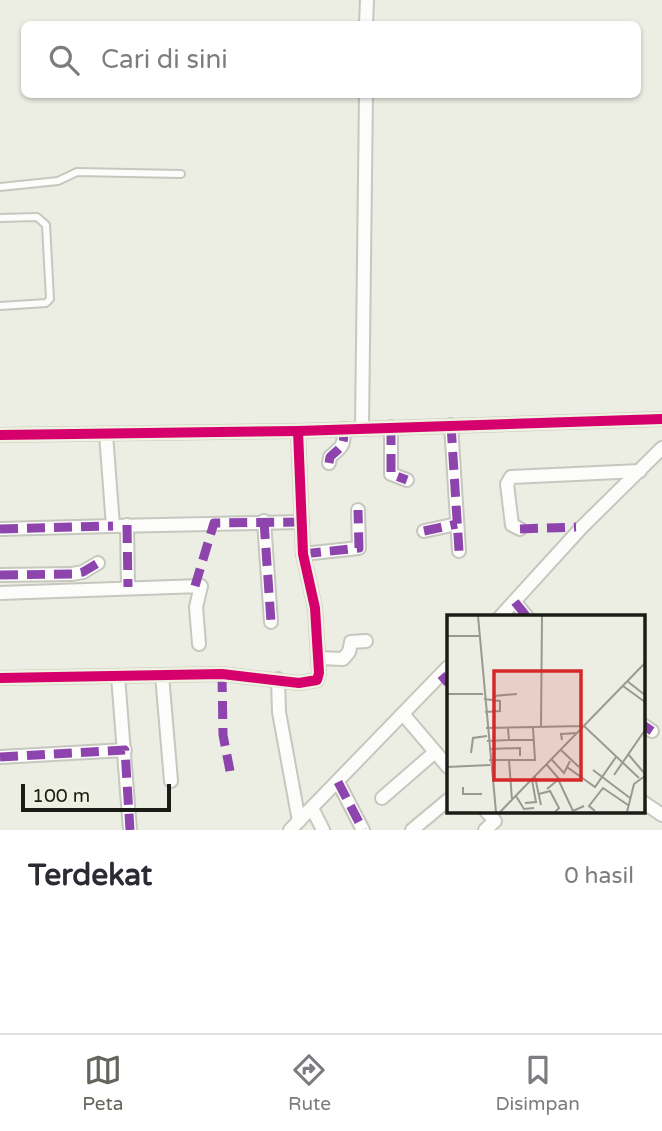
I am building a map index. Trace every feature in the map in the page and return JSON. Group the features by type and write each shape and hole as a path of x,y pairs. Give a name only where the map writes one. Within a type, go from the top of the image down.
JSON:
{"street":[{"path":"366,21 367,0"},
{"path":"362,428 366,98"},
{"path":"0,435 298,431 662,419"},
{"path":"451,425 459,551"},
{"path":"391,427 391,474 407,480"},
{"path":"329,463 330,457 341,449 344,443 344,429"},
{"path":"0,678 162,674 242,675 299,683 317,680 319,673 315,608 303,554 298,431"},
{"path":"106,434 113,526"},
{"path":"502,615 582,527 662,448"},
{"path":"520,529 512,525 507,484 511,477 640,471"},
{"path":"303,554 359,548 358,510"},
{"path":"264,521 271,622"},
{"path":"0,530 302,522"},
{"path":"424,531 457,524"},
{"path":"127,525 128,587"},
{"path":"0,575 72,574 83,572 98,563"},
{"path":"0,593 201,586 196,607 199,644"},
{"path":"515,602 525,615"},
{"path":"318,658 343,659 349,653 351,642 366,642"},
{"path":"162,674 171,781"},
{"path":"293,828 403,714 446,675"},
{"path":"118,676 130,830"},
{"path":"278,679 279,712 293,828"},
{"path":"403,714 447,765"},
{"path":"0,757 125,750"},
{"path":"382,798 435,752"},
{"path":"338,782 363,830"},
{"path":"412,830 447,802"},
{"path":"644,803 662,815"},
{"path":"312,808 323,830"},
{"path":"488,813 495,821 489,829"}],"lane":[{"path":"0,187 58,181 77,172 181,174"},
{"path":"0,218 37,217 46,225 50,299 46,303 0,306"}],"marked path":[{"path":"451,425 459,551"},
{"path":"391,427 391,474 407,480"},
{"path":"329,463 330,457 343,443 344,429"},
{"path":"303,554 359,548 358,510"},
{"path":"264,521 271,622"},
{"path":"195,586 214,523 302,522"},
{"path":"424,531 457,524"},
{"path":"127,525 128,587"},
{"path":"0,529 113,526"},
{"path":"520,529 576,527"},
{"path":"0,575 72,574 83,572 98,563"},
{"path":"515,602 525,615"},
{"path":"222,674 223,735 230,771"},
{"path":"441,675 447,682"},
{"path":"644,726 652,731"},
{"path":"0,757 125,750 130,830"},
{"path":"338,782 363,830"}],"cycle path":[{"path":"0,435 298,431 662,419"},
{"path":"0,678 222,674 299,683 317,680 319,673 315,608 303,554 298,431"}]}
